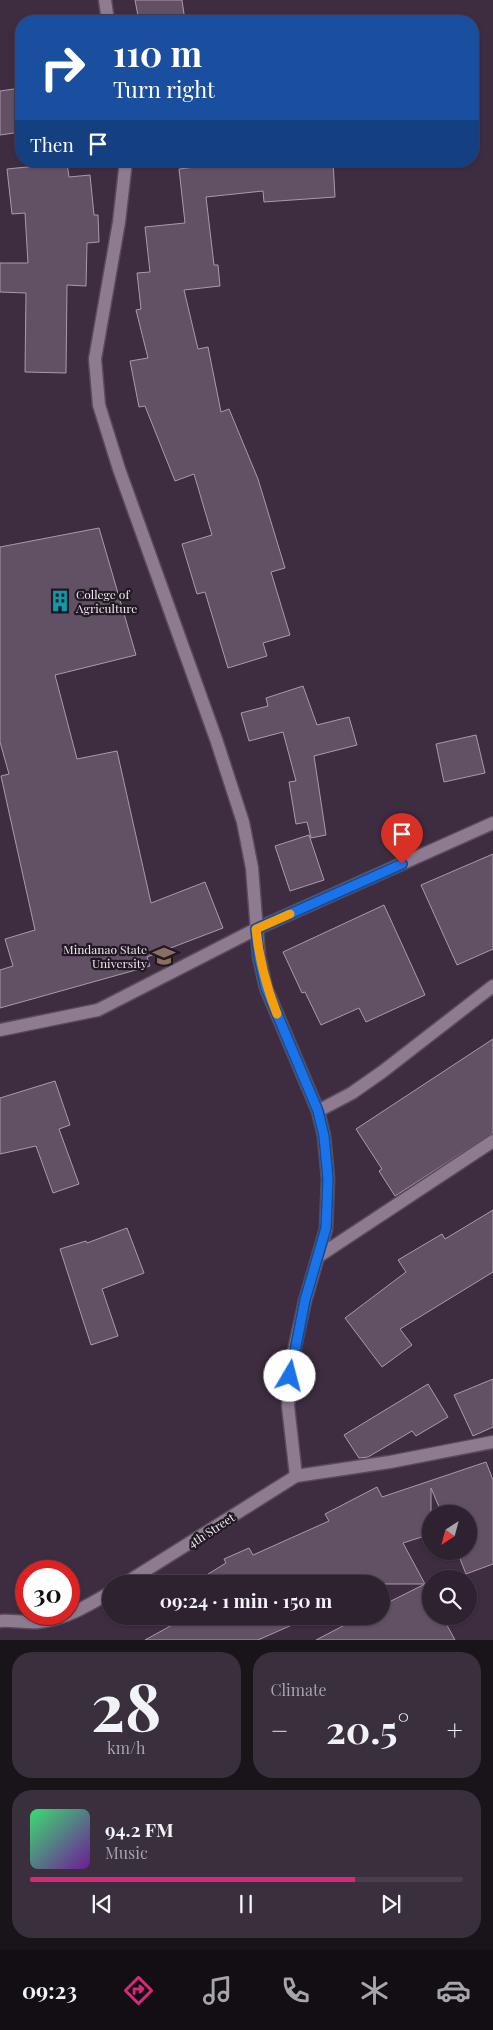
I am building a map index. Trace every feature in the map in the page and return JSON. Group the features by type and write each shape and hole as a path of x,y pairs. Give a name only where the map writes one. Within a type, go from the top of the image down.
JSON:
{"street":[{"path":"105,0 107,15"},
{"path":"125,167 119,222 95,360 99,405 119,469 216,739 243,822 252,868 259,957 266,988 318,1111 324,1136 328,1179 326,1228 305,1300 292,1360 288,1406 296,1476 390,1462 493,1442"},
{"path":"0,1030 98,1010 256,929 493,823"},
{"path":"318,1111 352,1093 382,1072 493,986"},
{"path":"319,1256 493,1141"},
{"name":"4th Street","path":"138,1575 296,1476"},
{"path":"0,1622 38,1622 59,1618 86,1607 102,1597"}],"building":[{"path":"135,0 182,0 184,15 138,15"},
{"path":"15,89 15,133 0,135 0,91"},
{"path":"68,167 69,177 90,175 94,215 98,215 99,242 87,243 86,286 67,285 66,373 25,372 26,293 0,292 0,263 28,263 25,213 12,214 7,169"},
{"path":"196,167 333,167 335,197 264,202 263,191 206,197 214,265 218,265 220,286 184,290 198,349 208,347 221,412 229,409 258,479 285,568 271,572 290,635 263,643 267,656 228,668 205,592 197,594 182,544 212,535 194,474 175,481 145,406 139,407 130,361 148,358 136,310 141,309 137,273 150,272 145,227 185,223 179,169"},
{"path":"99,528 136,655 55,675 77,759 117,751 151,903 205,882 223,928 147,957 150,966 0,1008 0,970 13,966 5,939 35,930 1,776 9,774 0,742 0,547"},
{"path":"303,686 317,725 349,717 357,745 314,756 326,835 311,838 307,822 296,824 289,782 296,781 283,732 249,741 241,713 268,706 266,698"},
{"path":"476,735 485,773 444,782 436,744"},
{"path":"309,835 324,880 290,891 275,846"},
{"path":"493,854 493,949 457,965 421,885"},
{"path":"384,905 425,995 366,1022 359,1008 321,1025 305,992 302,993 283,952"},
{"path":"493,1039 493,1133 395,1196 379,1171 382,1169 356,1129"},
{"path":"55,1081 70,1125 59,1129 79,1184 53,1193 36,1146 0,1154 0,1098"},
{"path":"493,1210 493,1272 400,1329 412,1345 382,1367 345,1318 406,1272 398,1260 442,1234 445,1239"},
{"path":"127,1228 144,1273 102,1289 118,1336 91,1345 60,1249 86,1241 87,1243"},
{"path":"493,1379 493,1427 473,1436 454,1395"},
{"path":"428,1384 448,1417 416,1436 412,1431 368,1457 359,1458 344,1435"},
{"path":"486,1462 493,1480 493,1564 477,1570 464,1570 461,1560 478,1560 478,1505 438,1505 431,1488 431,1505 422,1505 422,1537 403,1543 422,1578 422,1584 390,1584 390,1575 207,1575 226,1563 224,1559 249,1548 253,1555 329,1521 325,1514 377,1487 382,1497"},
{"path":"422,1586 422,1625 447,1625 455,1640 316,1640 345,1625 390,1625 390,1602"},
{"path":"172,1625 292,1625 258,1640 145,1640"}],"slow traffic":[{"path":"277,1014 266,988 259,957 256,929 290,914"}],"place":[{"name":"College of Agriculture","path":"60,601"},
{"name":"Mindanao State University","path":"164,956"}],"route":[{"path":"290,1376 305,1300 326,1228 328,1179 324,1136 318,1111 266,988 259,957 256,929 402,864"}]}
